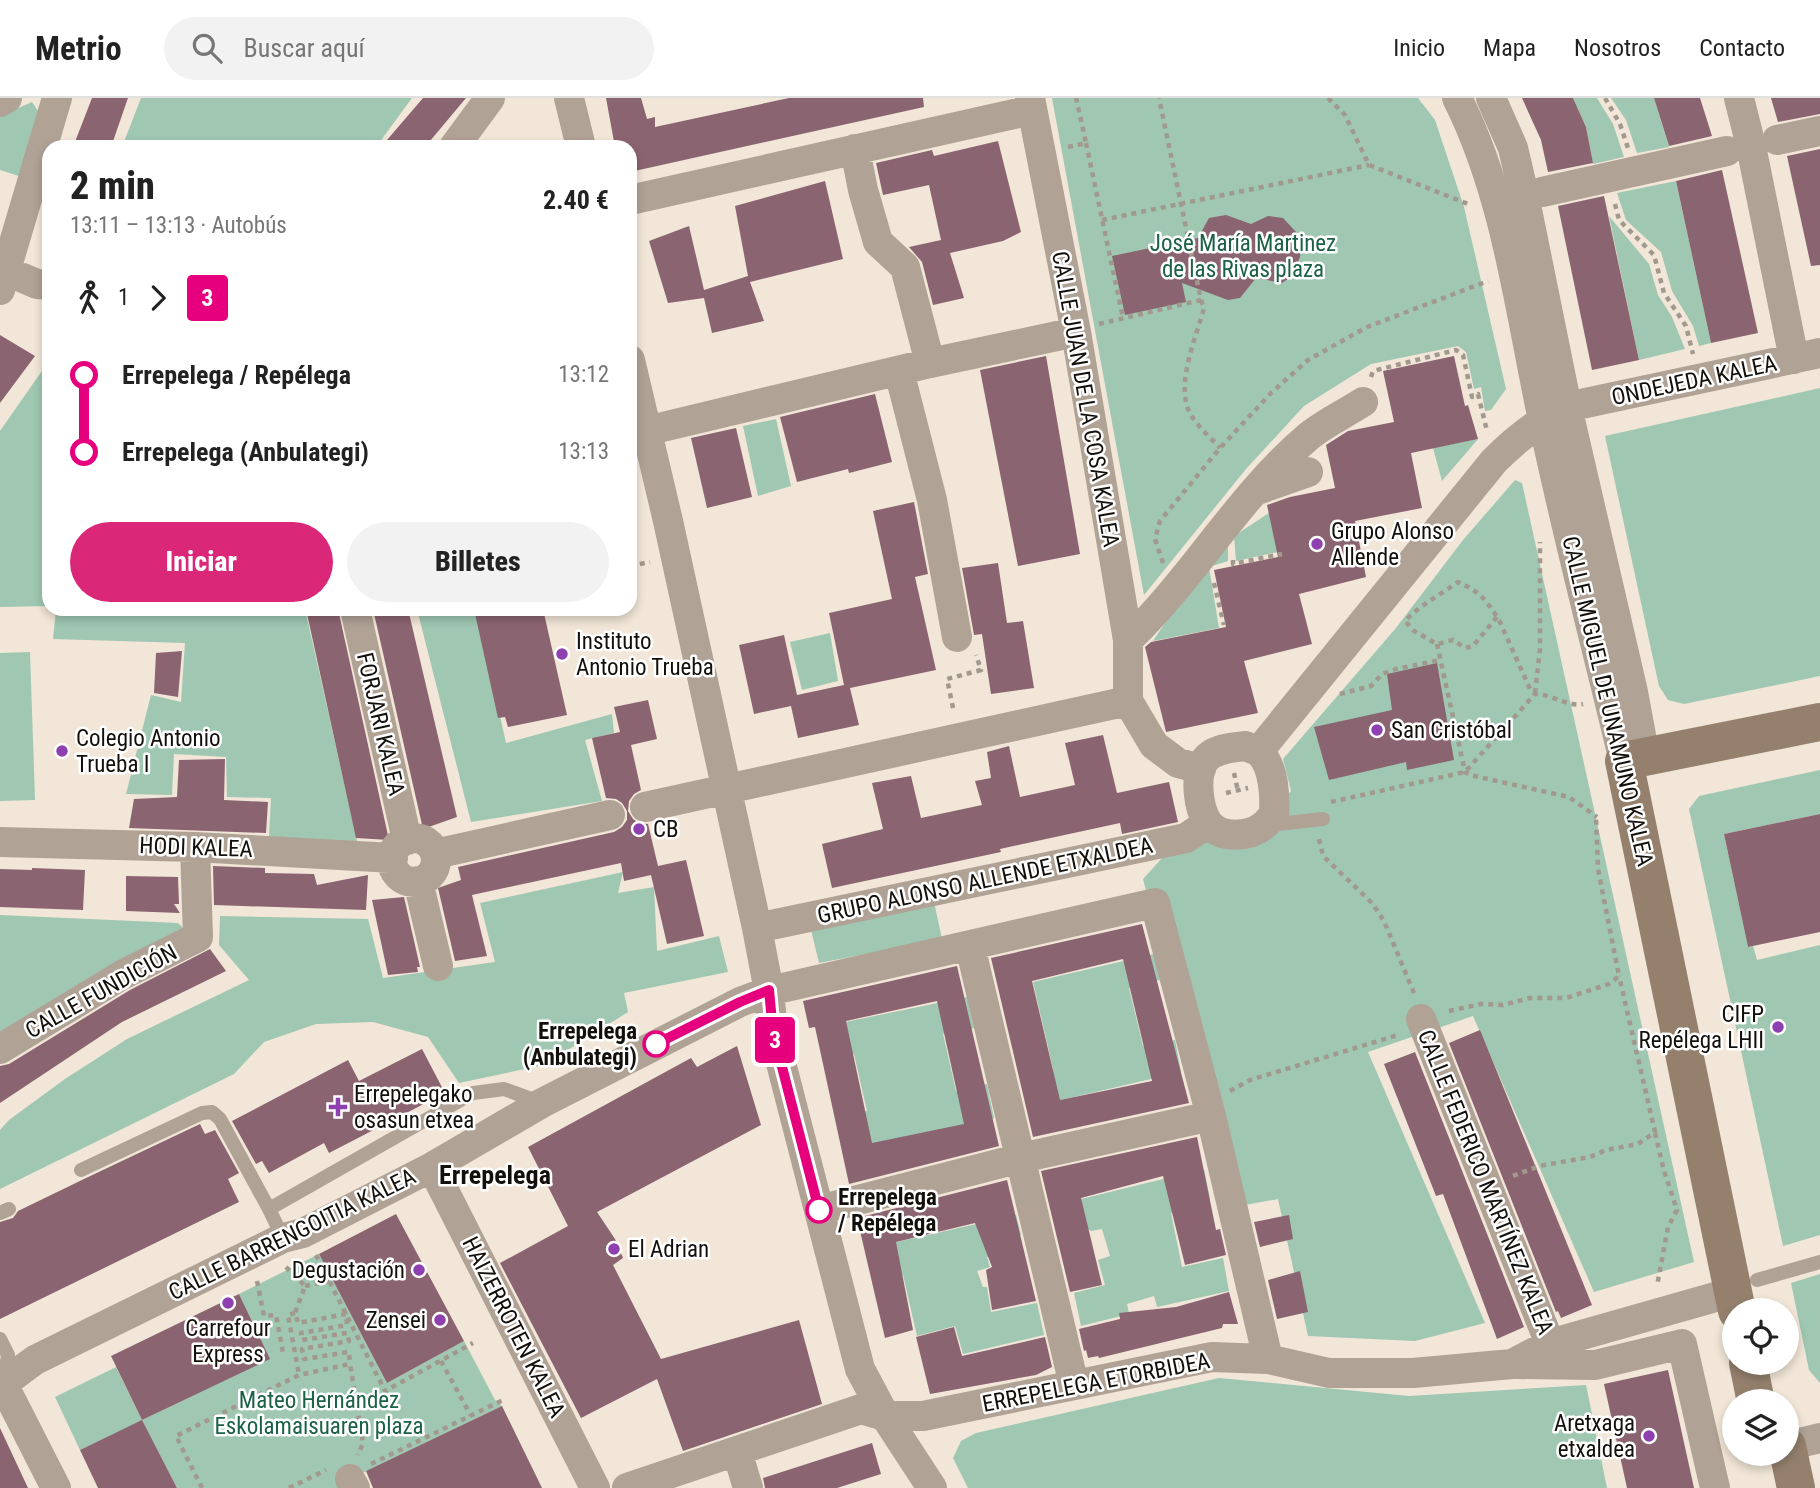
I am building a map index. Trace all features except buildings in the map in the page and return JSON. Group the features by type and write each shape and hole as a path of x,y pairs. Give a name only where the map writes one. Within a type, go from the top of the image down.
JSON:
{"street":[{"path":"0,102 7,98"},
{"path":"50,140 57,98"},
{"path":"459,140 490,98"},
{"path":"569,98 579,140"},
{"name":"CALLE MIGUEL DE UNAMUNO KALEA","path":"1457,98 1472,129 1496,200 1531,358 1555,413"},
{"name":"CALLE MIGUEL DE UNAMUNO KALEA","path":"1492,98 1513,148 1524,195 1555,413 1633,692 1635,759 1747,1298"},
{"path":"1739,98 1807,356"},
{"path":"637,198 855,149 1031,104"},
{"name":"CALLE JUAN DE LA COSA KALEA","path":"1031,104 1082,329 1128,640 1128,701"},
{"path":"1777,140 1820,131"},
{"path":"855,149 878,242 905,267 930,363"},
{"path":"1542,192 1727,151"},
{"path":"24,284 42,183"},
{"path":"646,431 1082,329"},
{"name":"ONDEJEDA KALEA","path":"1555,413 1807,356"},
{"path":"899,371 932,500 957,637"},
{"path":"637,391 757,928 769,990 773,1032 860,1369 922,1485"},
{"path":"1128,640 1150,619 1253,492 1311,435 1363,402"},
{"path":"1259,751 1494,461 1517,437 1555,413"},
{"path":"1253,492 1308,472"},
{"name":"FORJARI KALEA","path":"356,616 400,849"},
{"path":"645,807 1128,701 1154,745 1178,763 1201,769"},
{"path":"1635,759 1820,722"},
{"path":"1245,746 1259,751 1267,763 1275,802 1274,814 1264,826 1249,833 1230,835 1217,830 1211,810 1199,789 1198,780 1205,760 1228,748 1245,746"},
{"name":"GRUPO ALONSO ALLENDE ETXALDEA","path":"757,928 1186,838 1211,810"},
{"path":"435,853 610,815"},
{"path":"413,838 425,841 435,853 434,870 418,881 405,880 393,864 400,849 413,838"},
{"name":"HODI KALEA","path":"0,842 400,849"},
{"name":"CALLE FUNDICIÓN","path":"0,1049 122,975 198,937 195,847"},
{"path":"418,881 438,966"},
{"name":"CALLE BARRENGOITIA KALEA","path":"2,1385 35,1360 284,1252 303,1233 432,1167 542,1103 702,1020 769,990 1155,903 1210,1110"},
{"path":"970,946 1074,1385"},
{"name":"CALLE FEDERICO MARTÍNEZ KALEA","path":"1420,1015 1550,1344"},
{"path":"819,1210 1210,1110 1268,1359"},
{"name":"HAIZERROTEN KALEA","path":"432,1167 595,1488"},
{"name":"ERREPELEGA ETORBIDEA","path":"627,1488 861,1409 885,1416 923,1416 1212,1357 1268,1359 1329,1373 1413,1373 1512,1364 1550,1344 1722,1304"},
{"path":"1512,1364 1595,1365 1682,1344 1715,1488"},
{"path":"2,1385 56,1488"},
{"path":"1799,1443 1820,1438"},
{"path":"737,1451 748,1488"},
{"path":"1769,1466 1774,1488"},
{"path":"1791,1466 1796,1488"}],"lane":[{"path":"1264,826 1321,825"},
{"path":"269,1209 473,1093 504,1088 542,1103"},
{"path":"81,1170 202,1113 212,1112 220,1119 269,1209 284,1252"},
{"path":"1747,1298 1820,1262"},
{"path":"0,1339 8,1355 2,1385"}],"path":[{"path":"1076,98 1123,318"},
{"path":"1159,98 1204,308 1185,381 1184,397 1191,415 1220,448"},
{"path":"1328,98 1345,115 1369,165"},
{"path":"1605,98 1620,124 1619,220 1654,255 1664,293 1686,326 1694,358"},
{"path":"1057,149 1086,143"},
{"path":"1102,220 1369,165 1462,201 1471,207"},
{"path":"1173,591 1155,539 1160,521 1220,448 1271,393 1308,360 1367,327 1489,280"},
{"path":"1082,329 1201,300"},
{"path":"1363,402 1373,371 1456,350 1463,355 1472,397 1478,394 1489,442"},
{"path":"1230,519 1233,564"},
{"path":"1326,803 1465,772 1535,694 1540,649 1540,539"},
{"path":"1222,567 1282,554"},
{"path":"637,565 654,561"},
{"path":"1214,581 1224,625"},
{"path":"1497,617 1472,646 1465,648 1453,640 1437,644 1414,631 1405,621 1416,609 1458,582 1485,598 1497,617 1530,689 1535,694 1552,696 1577,705 1586,704"},
{"path":"1437,644 1465,772 1569,797 1596,817 1605,815"},
{"path":"1334,695 1371,686 1382,674 1396,669 1440,660"},
{"path":"1211,810 1259,786"},
{"path":"1596,817 1598,869 1619,976 1664,1171 1677,1210 1668,1227 1663,1264 1654,1297"},
{"path":"1321,825 1322,856 1372,903 1384,921 1420,1015"},
{"path":"1210,1110 1250,1080 1420,1015 1481,1004 1503,1005 1530,998 1566,998 1609,984 1619,976"},
{"path":"1509,1178 1539,1166 1590,1157 1606,1150 1638,1144 1655,1132"},
{"path":"314,1251 385,1391 473,1343"},
{"path":"284,1252 305,1286"},
{"path":"257,1280 264,1315 276,1315 283,1353"},
{"path":"305,1286 329,1281"},
{"path":"305,1286 295,1313 298,1323 346,1314"},
{"path":"295,1313 288,1315 299,1375"},
{"path":"346,1314 347,1325 301,1333 302,1340 347,1333 349,1341 302,1349 304,1359 349,1352 363,1443 352,1480"},
{"path":"441,1361 471,1416"},
{"path":"202,1488 176,1437 299,1375 351,1364"},
{"path":"352,1480 503,1400"}],"green space":[{"path":"141,98 412,98 381,140 125,140"},
{"name":"José María Martinez de las Rivas plaza","path":"1052,98 1418,98 1435,120 1464,207 1506,389 1491,410 1485,411 1481,387 1474,389 1466,352 1458,346 1371,364 1304,406 1246,469 1144,595"},
{"path":"1573,98 1597,98 1613,124 1624,157 1593,164 1586,127"},
{"path":"1611,98 1654,98 1669,147 1637,153 1626,120"},
{"path":"32,102 42,117 22,177 0,170 0,116"},
{"path":"1676,181 1711,343 1699,346 1693,326 1672,291 1661,252 1626,220 1617,193"},
{"path":"1609,216 1649,264 1658,295 1672,317 1685,349 1639,360"},
{"path":"42,371 42,606 0,607 0,431"},
{"path":"1820,388 1820,676 1684,704 1668,700 1659,686 1605,436"},
{"path":"776,419 791,486 758,496 743,426"},
{"path":"1478,439 1442,481 1433,448"},
{"path":"1515,480 1522,483 1694,1262 1594,1292 1473,1016 1368,1052 1485,1323 1415,1341 1308,1336 1278,1199 1229,1208 1143,879 1204,812 1230,835 1264,826 1291,791 1283,759 1396,628 1463,540"},
{"path":"1269,513 1278,552 1236,561 1234,536"},
{"path":"1228,541 1228,561 1209,567 1219,628 1153,641 1169,617"},
{"path":"55,616 307,616 358,845 269,837 271,798 227,797 226,757 174,754 172,795 126,794 151,695 181,702 185,643 53,639"},
{"path":"419,616 478,616 506,743 612,714 614,733 585,740 602,801 471,822"},
{"path":"830,633 838,681 802,690 790,642"},
{"path":"30,652 35,800 0,801 0,653"},
{"name":"CIFP Repélega LHII","path":"1820,770 1820,814 1724,834 1748,947 1753,946 1757,960 1820,945 1820,1235 1783,1246 1689,809 1699,796"},
{"path":"623,872 618,893 654,887 657,951 719,936 728,972 624,993 628,1012 544,1065 459,1083 428,1037 373,1022 316,1024 264,1042 234,1074 0,1189 0,1130 9,1120 65,1079 127,1039 249,980 219,945 220,916 368,919 383,978 495,962 480,903"},
{"path":"934,902 942,939 819,963 811,930"},
{"path":"0,915 178,923 203,947 111,991 0,1061"},
{"path":"1154,954 1160,980 1129,988 1143,1046 1175,1040 1181,1072 1031,1107 1024,1076 1053,1069 1033,982"},
{"path":"967,997 974,1028 943,1034 956,1091 987,1084 994,1118 846,1151 838,1118 867,1111 854,1054 823,1060 816,1028"},
{"path":"1204,1169 1210,1199 1180,1206 1181,1210 1171,1213 1182,1267 1223,1258 1229,1291 1157,1307 1154,1296 1127,1304 1129,1314 1081,1326 1074,1293 1105,1285 1098,1260 1110,1256 1102,1229 1087,1229 1069,1202"},
{"path":"1016,1215 1021,1235 994,1241 994,1255 987,1257 990,1267 977,1271 983,1287 987,1287 991,1312 1037,1303 1044,1335 963,1354 955,1326 917,1336 903,1275 866,1249"},
{"name":"Mateo Hernández Eskolamaisuaren plaza","path":"319,1254 387,1383 464,1341 495,1400 502,1406 350,1479 338,1488 177,1488 142,1421 80,1450 55,1397 116,1367 142,1420 269,1359 239,1294"},
{"path":"1820,1274 1820,1383 1809,1370 1799,1322 1799,1298 1794,1298 1791,1283"},
{"path":"1219,1378 1409,1396 1586,1385 1607,1488 968,1488 953,1458 961,1441 976,1433"}],"bus line":[{"name":"3","path":"656,1044 769,990 773,1032 819,1210"}],"place":[{"name":"Grupo Alonso Allende","path":"1317,544"},
{"name":"Instituto Antonio Trueba","path":"562,654"},
{"name":"San Cristóbal","path":"1377,730"},
{"name":"Colegio Antonio Trueba I","path":"62,751"},
{"name":"CB","path":"639,829"},
{"name":"CIFP Repélega LHII","path":"1778,1027"},
{"name":"Errepelega (Anbulategi)","path":"656,1044"},
{"name":"Errepelegako osasun etxea","path":"338,1107"},
{"name":"Errepelega / Repélega","path":"819,1210"},
{"name":"El Adrian","path":"614,1249"},
{"name":"Degustación","path":"419,1270"},
{"name":"Carrefour Express","path":"228,1303"},
{"name":"Zensei","path":"440,1320"},
{"name":"Aretxaga etxaldea","path":"1649,1436"}],"district":[{"name":"Errepelega","path":"495,1175"}]}
